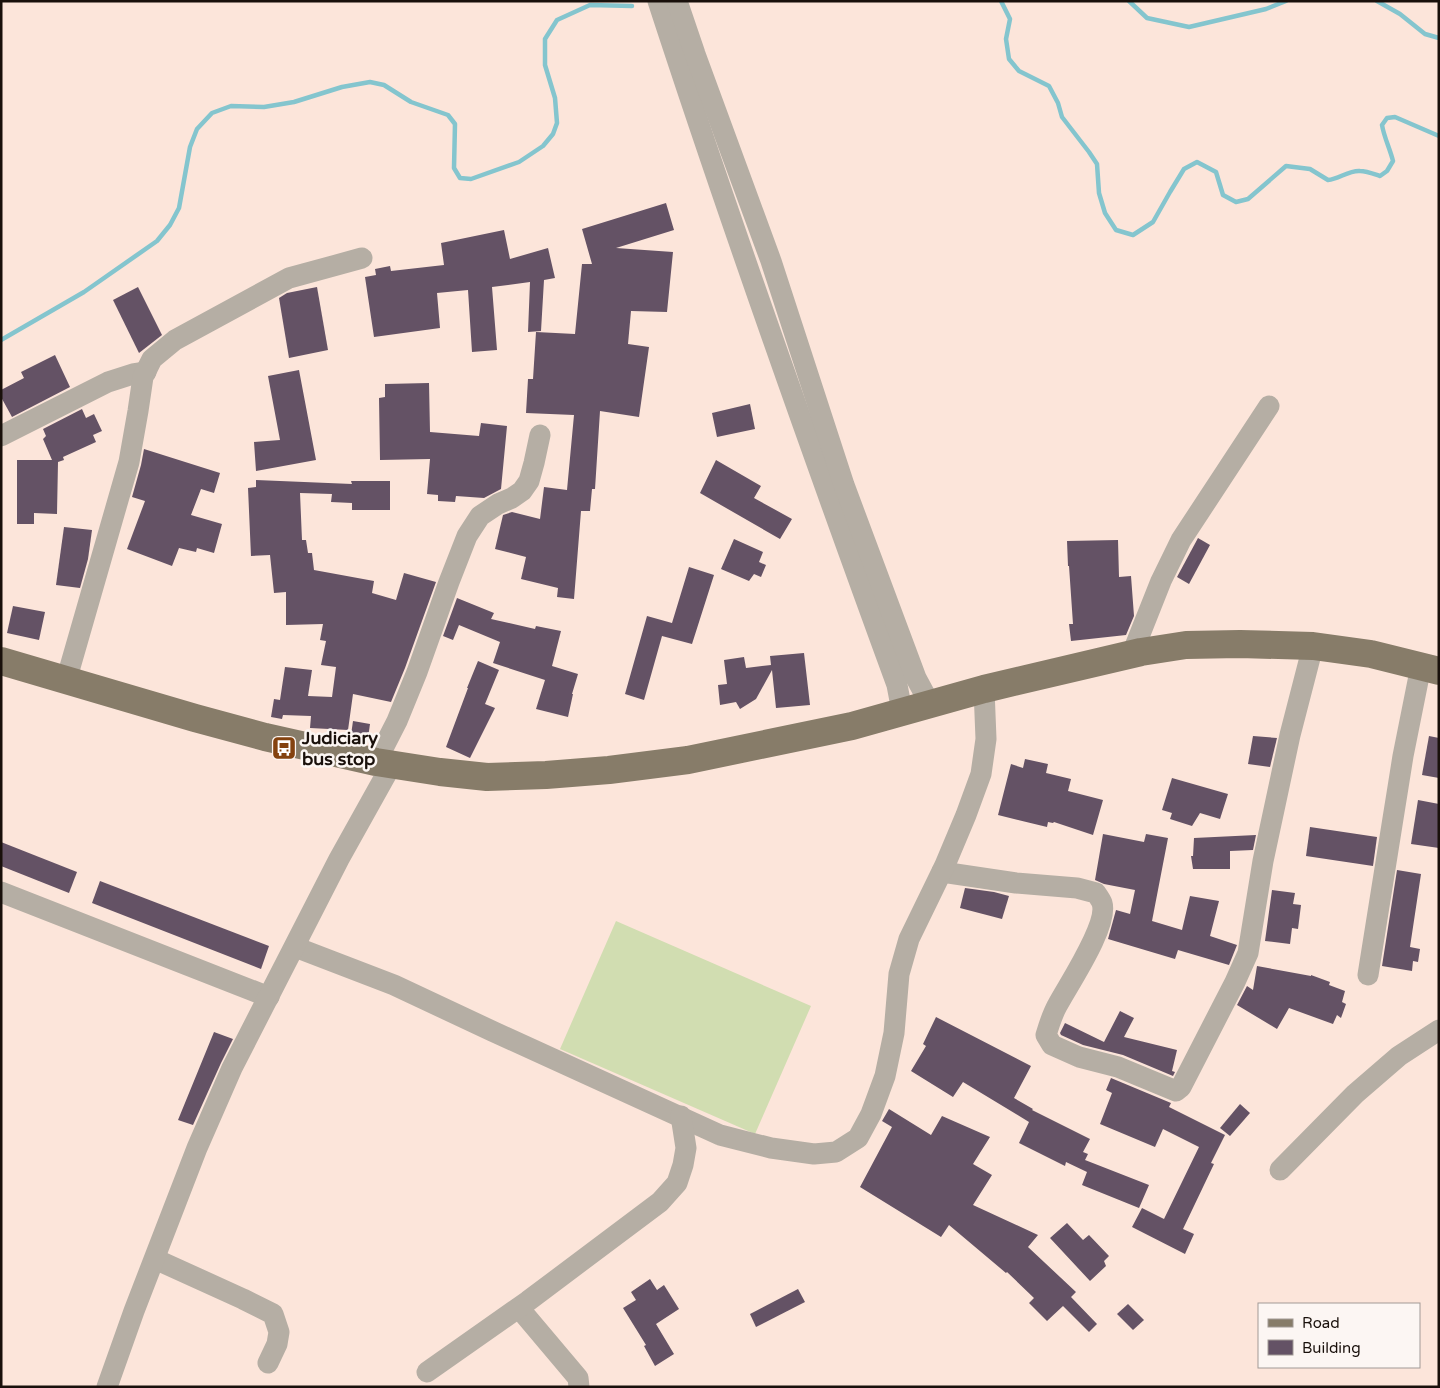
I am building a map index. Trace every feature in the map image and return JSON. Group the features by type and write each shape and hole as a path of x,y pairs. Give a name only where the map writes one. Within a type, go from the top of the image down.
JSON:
{"main road":[{"path":"1,661 265,737 384,763 487,777 609,770 688,760 852,726 984,689 1132,654 1186,646 1240,644 1313,646 1371,654 1430,668"}],"street":[{"path":"658,1 694,113 823,481 897,685 902,712"},
{"path":"677,1 771,261 844,485 916,678 930,704"},
{"path":"66,681 129,462 143,377 152,359 175,340 289,278 362,258"},
{"path":"1,436 108,382 146,372"},
{"path":"1132,654 1161,581 1181,540 1269,406"},
{"path":"107,1387 134,1311 197,1148 232,1068 339,859 384,763 397,721 418,672 467,536 480,516 522,491 529,481 532,472 540,435"},
{"path":"942,872 1016,883 1077,888 1096,893 1103,904 1101,923 1091,947 1056,1007 1046,1035 1052,1045 1079,1057 1118,1067 1176,1091 1181,1087 1248,953 1263,860 1290,735 1313,646"},
{"path":"1368,975 1403,756 1430,668"},
{"path":"294,947 394,985 720,1135 771,1148 814,1154 836,1152 858,1138 871,1114 885,1076 894,1033 899,974 909,939 942,872 981,774 986,739 984,689"},
{"path":"1,892 269,997"},
{"path":"1280,1170 1355,1094 1399,1056 1439,1030"},
{"path":"427,1372 519,1308 660,1202 677,1183 683,1165 686,1148 681,1116"},
{"path":"155,1259 273,1314 279,1332 277,1344 268,1363"},
{"path":"519,1308 578,1378 579,1387"}],"green space":[{"path":"616,921 811,1006 755,1134 560,1049"}],"building":[{"path":"666,203 674,230 616,248 673,252 667,312 631,311 628,344 649,347 639,417 600,411 595,489 592,489 590,511 581,511 574,599 557,597 558,588 521,579 526,557 495,549 503,515 512,512 540,519 544,487 567,490 574,415 526,413 528,379 533,379 536,332 575,334 582,264 592,264 582,229"},
{"path":"504,230 510,259 548,248 555,278 544,280 541,331 528,332 530,282 492,287 497,350 472,352 468,290 437,293 440,328 374,337 365,277 376,275 375,269 390,266 391,271 444,265 441,243"},
{"path":"138,287 162,335 139,353 113,300"},
{"path":"317,287 328,350 289,358 279,298 287,293"},
{"path":"55,355 70,387 12,417 1,397 1,390 24,378 21,372"},
{"path":"299,370 316,460 256,471 254,442 280,440 268,376"},
{"path":"429,383 430,432 479,436 481,423 507,426 501,489 484,498 456,496 455,502 438,501 438,495 427,494 430,459 380,460 379,398 385,397 385,384"},
{"path":"750,404 755,429 717,437 712,413"},
{"path":"82,409 86,418 94,414 102,431 93,435 96,442 63,457 64,460 58,462 57,514 34,513 34,524 17,524 17,460 52,460 43,439 46,436 43,429"},
{"path":"144,449 220,473 214,493 201,489 191,515 222,524 214,553 197,548 196,552 179,548 172,566 127,549 145,501 132,497"},
{"path":"716,460 761,486 754,498 792,519 780,539 700,493"},
{"path":"256,480 352,484 351,481 390,481 390,510 352,510 352,503 331,502 332,494 300,493 302,540 306,540 308,553 312,553 314,570 374,581 372,593 396,600 404,573 436,582 391,702 353,694 348,730 310,728 311,716 283,715 282,719 271,717 274,699 280,700 285,667 312,670 308,696 332,697 336,667 321,665 326,641 320,640 323,624 286,625 286,592 274,593 270,555 251,556 248,488 256,487"},
{"path":"64,527 92,530 88,559 80,588 56,585"},
{"path":"1198,538 1210,545 1189,584 1177,577"},
{"path":"734,539 763,552 759,562 766,565 761,577 754,574 749,581 721,569"},
{"path":"1118,540 1119,577 1131,576 1134,616 1126,635 1071,641 1069,624 1073,624 1067,541"},
{"path":"689,567 714,575 692,644 662,636 644,700 625,694 647,616 672,623"},
{"path":"457,598 494,613 491,619 535,629 536,626 561,631 552,666 578,674 568,717 536,709 545,680 493,663 500,642 459,625 453,640 443,636"},
{"path":"13,606 45,612 39,640 7,633"},
{"path":"804,653 810,705 776,708 772,670 756,699 740,709 736,702 720,705 718,685 727,684 724,660 744,657 746,668 771,665 770,656"},
{"path":"478,661 499,670 485,704 495,708 470,758 446,747"},
{"path":"353,721 370,724 368,738 351,735"},
{"path":"1253,736 1277,738 1270,767 1248,764"},
{"path":"1429,736 1439,738 1439,778 1422,775"},
{"path":"1025,759 1048,764 1046,773 1071,779 1068,791 1103,800 1093,835 1054,822 1048,822 1047,827 998,815 1011,764 1023,768"},
{"path":"1172,778 1228,794 1220,819 1200,813 1192,826 1170,819 1172,813 1162,810"},
{"path":"1418,800 1439,804 1439,848 1411,844"},
{"path":"1310,827 1377,837 1373,866 1306,856"},
{"path":"1103,834 1144,842 1146,834 1168,838 1152,921 1182,930 1190,896 1219,901 1210,936 1237,945 1229,965 1178,950 1175,959 1108,939 1116,910 1130,914 1135,890 1104,884 1095,880"},
{"path":"1256,835 1253,850 1230,851 1230,869 1193,869 1191,856 1193,856 1194,838"},
{"path":"1,842 77,872 69,893 1,866"},
{"path":"1397,870 1421,874 1410,947 1420,949 1418,962 1413,961 1412,971 1382,966"},
{"path":"100,881 269,946 261,969 92,903"},
{"path":"965,888 1009,896 1002,919 960,908"},
{"path":"1272,890 1295,893 1293,904 1301,905 1298,929 1292,928 1290,944 1265,941"},
{"path":"1257,966 1311,975 1330,982 1329,985 1345,991 1342,1002 1346,1004 1341,1018 1337,1015 1333,1024 1289,1008 1277,1029 1237,1005 1247,986 1253,990"},
{"path":"1120,1011 1134,1018 1124,1037 1177,1050 1172,1071 1175,1072 1173,1076 1123,1055 1083,1045 1060,1033 1065,1023 1104,1042"},
{"path":"936,1017 1031,1066 1014,1098 1032,1110 1090,1139 1083,1152 1088,1154 1085,1160 1149,1185 1139,1208 1082,1185 1087,1172 1066,1162 1065,1166 1019,1143 1029,1122 963,1082 953,1097 911,1071 926,1046 923,1044"},
{"path":"214,1032 233,1039 193,1125 178,1120"},
{"path":"1111,1078 1171,1103 1169,1107 1225,1135 1211,1163 1214,1164 1183,1229 1194,1234 1185,1254 1132,1227 1142,1208 1164,1219 1199,1147 1163,1129 1155,1147 1100,1124 1112,1093 1106,1090"},
{"path":"1240,1104 1250,1113 1230,1136 1220,1128"},
{"path":"889,1109 931,1135 942,1116 990,1137 973,1164 992,1175 973,1205 1038,1235 1028,1247 1076,1292 1071,1297 1097,1324 1089,1332 1063,1306 1047,1321 1029,1303 1034,1298 1007,1272 949,1225 941,1237 860,1187 892,1127 882,1121"},
{"path":"1067,1223 1083,1240 1089,1235 1109,1256 1104,1261 1106,1266 1090,1281 1050,1238"},
{"path":"650,1279 657,1290 664,1285 679,1309 656,1324 674,1354 655,1366 644,1346 646,1345 623,1308 636,1300 631,1292"},
{"path":"798,1289 805,1302 756,1327 750,1314"},
{"path":"1128,1304 1144,1320 1133,1330 1117,1314"}],"waterway":[{"path":"1001,1 1010,19 1006,39 1009,59 1019,71 1049,86 1058,103 1062,117 1097,164 1099,193 1105,213 1116,230 1133,235 1153,222 1184,169 1197,162 1216,172 1223,195 1236,202 1248,199 1286,166 1310,169 1328,180 1356,171 1380,176 1387,171 1393,161 1382,125 1387,118 1395,117 1439,136"},
{"path":"1129,1 1147,18 1189,27 1266,9 1286,1"},
{"path":"1377,1 1400,14 1425,34 1439,38"},
{"path":"1,340 84,292 157,241 170,225 179,208 190,147 197,129 212,113 231,106 264,107 294,102 342,87 370,82 384,85 411,102 448,115 455,124 454,168 460,178 471,179 519,162 543,146 553,134 557,123 555,98 545,65 545,39 557,20 590,5 632,6"}],"place":[{"name":"Judiciary bus stop","path":"284,748"}]}
